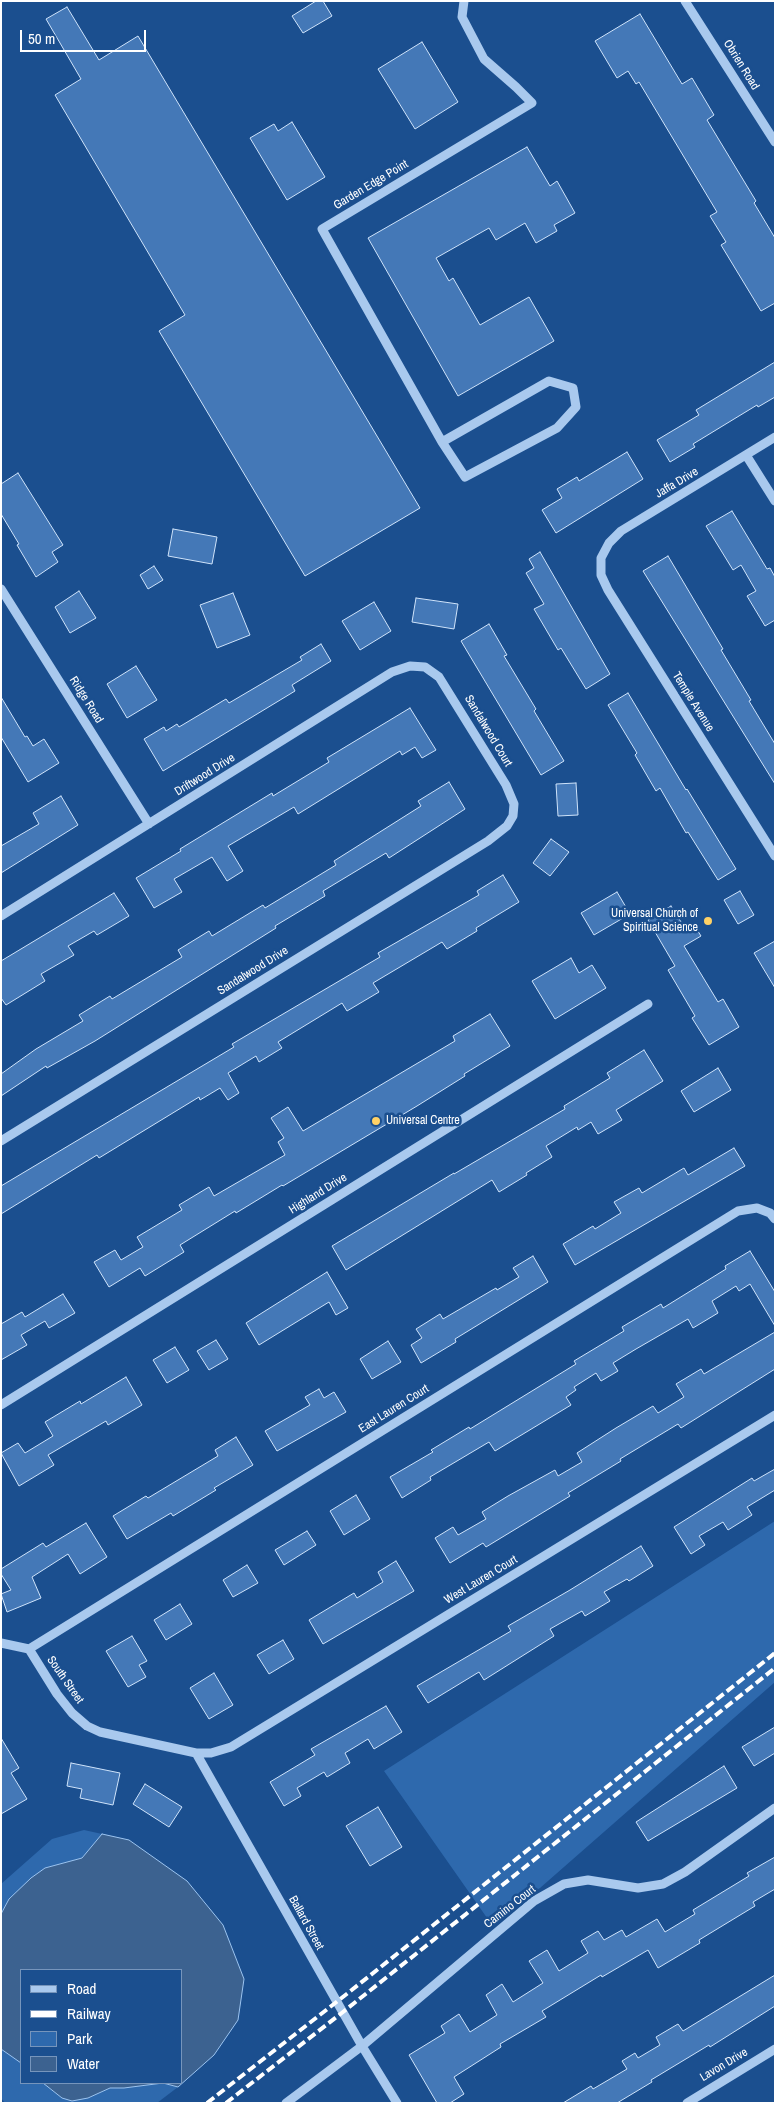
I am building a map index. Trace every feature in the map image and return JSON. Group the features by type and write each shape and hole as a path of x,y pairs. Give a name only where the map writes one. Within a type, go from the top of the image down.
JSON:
{"street":[{"name":"Garden Edge Point","path":"442,442 549,381 573,388 576,407 558,428 465,477 442,442 322,229 532,103 516,86 484,59 462,16 464,1"},
{"name":"Obrien Road","path":"685,1 775,142"},
{"name":"Jaffa Drive","path":"601,558 609,543 621,531 775,437"},
{"path":"746,455 775,501"},
{"name":"Temple Avenue","path":"601,558 601,575 608,590 775,856"},
{"name":"Ridge Road","path":"1,589 149,824"},
{"name":"Driftwood Drive","path":"1,916 392,672 410,666 425,666"},
{"name":"Sandalwood Court","path":"425,666 439,677 448,690 506,786 514,804 512,816"},
{"name":"Sandalwood Drive","path":"1,1141 488,841 507,826 512,816"},
{"name":"Highland Drive","path":"1,1404 648,1004"},
{"name":"East Lauren Court","path":"29,1649 738,1211 757,1208 770,1213 775,1219"},
{"name":"West Lauren Court","path":"196,1753 211,1753 231,1747 775,1415"},
{"path":"1,1643 29,1649"},
{"name":"South Street","path":"29,1649 57,1694 72,1713 86,1726 100,1732 196,1753"},
{"name":"Ballard Street","path":"196,1753 362,2046 397,2103"},
{"name":"Camino Court","path":"286,2103 362,2046 534,1901 564,1884 588,1880 638,1888 663,1884 685,1872 775,1808"},
{"name":"Lavon Drive","path":"687,2103 775,2049"}],"green space":[{"path":"775,1521 775,1682 540,1888 529,1894 492,1925 384,1771"},
{"path":"84,1830 102,1834 82,1858 45,1868 9,1899 1,1914 1,1884 52,1839"},
{"path":"1,2049 20,2062 20,2084 44,2084 62,2098 88,2098 110,2088 155,2084 167,2084 178,2087 157,2103 5,2103 1,2098"}],"water":[{"path":"102,1834 129,1840 187,1881 223,1925 244,1979 238,2020 214,2055 182,2083 182,1969 20,1969 20,2062 1,2049 1,1914 9,1899 31,1878 45,1868 82,1858"},
{"path":"44,2084 155,2084 110,2088 88,2098 72,2101 62,2098"},
{"path":"167,2084 181,2084 178,2087"}],"building":[{"path":"316,1 323,1 332,16 303,33 292,16"},
{"path":"67,7 99,60 138,36 420,508 305,576 159,331 185,315 55,95 81,79 46,19"},
{"path":"640,14 682,84 692,78 714,115 707,120 756,201 754,203 775,238 775,303 761,311 721,245 726,242 710,216 717,212 639,82 636,84 628,71 617,78 595,41"},
{"path":"422,42 458,102 415,129 378,69"},
{"path":"292,122 325,177 287,200 250,138 274,124 278,131"},
{"path":"527,147 550,186 557,181 575,213 554,225 557,231 536,243 525,223 496,240 489,228 436,258 449,281 453,278 480,325 529,297 554,341 458,396 368,238"},
{"path":"775,362 775,397 758,407 757,405 693,444 695,447 670,462 657,440 699,415 696,410"},
{"path":"627,452 643,479 556,533 542,510 562,498 557,489 577,477 579,481"},
{"path":"18,473 63,545 52,552 58,562 36,577 1,514 1,484"},
{"path":"732,511 767,569 770,568 775,577 775,620 765,626 747,596 756,591 741,565 733,570 706,526"},
{"path":"173,529 217,537 212,564 168,556"},
{"path":"540,552 610,674 586,689 561,648 558,650 534,609 544,604 526,573 534,568 529,559"},
{"path":"668,556 723,649 721,650 775,744 775,784 643,571"},
{"path":"154,566 163,580 148,589 140,575"},
{"path":"79,591 96,618 70,633 55,607"},
{"path":"233,593 250,635 217,648 200,605"},
{"path":"416,598 458,604 454,629 412,622"},
{"path":"374,602 391,631 360,650 342,621"},
{"path":"489,624 507,655 504,656 536,709 534,711 564,761 541,775 461,641"},
{"path":"321,644 331,661 292,685 295,691 163,771 144,739 164,727 166,731 177,724 179,727 226,699 229,703 302,660 300,657"},
{"path":"136,666 157,700 127,718 107,684"},
{"path":"628,693 736,869 718,880 688,832 686,833 660,788 656,791 635,755 637,753 608,705"},
{"path":"1,697 25,737 27,736 33,746 44,739 59,763 28,782 1,737"},
{"path":"410,708 436,750 422,758 415,747 402,755 400,751 298,814 294,807 228,846 243,871 227,881 212,857 174,879 182,892 154,908 136,878 272,793 273,796 329,762 327,758"},
{"path":"449,782 465,809 389,858 386,853 323,891 325,896 275,926 276,928 95,1041 47,1068 46,1066 1,1096 1,1074 36,1049 83,1021 79,1015 110,996 112,999 182,957 178,950 209,931 212,936 263,905 265,908 336,865 334,861 421,806 418,801"},
{"path":"576,783 578,815 558,816 556,784"},
{"path":"61,796 78,825 1,873 1,846 39,824 33,813"},
{"path":"551,839 569,852 550,876 533,863"},
{"path":"503,875 519,902 476,928 477,931 447,949 442,942 373,983 379,992 347,1011 342,1003 278,1042 282,1048 259,1062 256,1056 228,1073 239,1093 228,1100 220,1088 200,1100 199,1097 99,1158 97,1155 1,1214 1,1186 234,1047 232,1044 380,957 378,953 479,895 477,891"},
{"path":"740,891 754,915 738,924 724,900"},
{"path":"617,892 630,914 594,935 581,913"},
{"path":"114,893 129,916 97,935 94,931 68,946 74,955 41,974 45,981 6,1005 1,998 1,961"},
{"path":"671,906 686,930 694,925 701,936 684,946 718,1002 723,999 739,1027 709,1045 692,1018 695,1016 668,970 675,966 648,920"},
{"path":"775,941 775,988 754,953"},
{"path":"571,958 579,973 592,965 606,988 555,1019 532,981"},
{"path":"490,1014 510,1046 417,1106 283,1186 236,1213 235,1211 180,1245 184,1252 145,1276 140,1268 109,1287 94,1262 115,1250 121,1260 143,1247 137,1237 182,1210 179,1205 209,1187 214,1196 285,1155 278,1142 284,1138 271,1118 288,1107 303,1131 455,1041 453,1036"},
{"path":"644,1050 663,1081 616,1110 622,1120 598,1134 591,1122 578,1130 577,1127 546,1146 552,1157 526,1173 527,1175 499,1192 492,1180 346,1270 332,1246 565,1109 564,1106 610,1078 607,1073"},
{"path":"718,1068 731,1090 694,1112 681,1091"},
{"path":"734,1148 745,1166 575,1265 563,1244 593,1226 595,1229 621,1213 614,1202 639,1188 642,1193 684,1168 688,1175"},
{"path":"750,1251 775,1292 775,1326 750,1284 739,1291 736,1286 712,1301 718,1313 693,1328 688,1319 636,1349 613,1363 618,1371 601,1381 596,1373 574,1387 576,1390 566,1397 571,1405 495,1451 489,1442 430,1477 431,1480 402,1498 390,1477 433,1452 431,1450 469,1427 470,1429 576,1364 574,1361 624,1331 622,1327 661,1304 663,1308 726,1269 725,1266"},
{"path":"533,1256 548,1282 455,1339 456,1342 421,1363 411,1345 422,1338 416,1329 440,1314 443,1319 519,1277 513,1268"},
{"path":"327,1272 348,1308 336,1315 329,1302 259,1345 246,1323"},
{"path":"63,1294 75,1313 49,1328 45,1321 21,1335 27,1345 1,1360 1,1324 22,1312 25,1317"},
{"path":"775,1332 775,1369 681,1428 678,1424 620,1459 621,1461 568,1493 570,1496 486,1547 483,1543 450,1563 435,1538 453,1527 458,1535 486,1519 482,1512 508,1496 555,1470 558,1476 582,1462 577,1453 616,1428 653,1406 658,1413 684,1397 676,1384 701,1369 704,1374"},
{"path":"216,1340 228,1359 209,1370 197,1351"},
{"path":"388,1341 401,1362 372,1379 360,1359"},
{"path":"175,1347 189,1370 167,1383 153,1360"},
{"path":"126,1377 142,1405 108,1425 106,1421 48,1455 54,1465 19,1486 1,1453 18,1443 25,1453 53,1436 45,1422 80,1401 81,1404"},
{"path":"319,1389 324,1398 334,1392 346,1412 277,1451 265,1431 310,1405 305,1397"},
{"path":"236,1437 253,1465 214,1488 216,1490 173,1516 171,1513 127,1539 113,1516 146,1496 148,1498 218,1456 215,1450"},
{"path":"775,1469 775,1490 747,1507 752,1515 728,1530 723,1522 699,1536 705,1545 691,1554 674,1527 752,1478 754,1481"},
{"path":"356,1495 370,1519 344,1535 330,1511"},
{"path":"86,1523 107,1557 80,1574 68,1554 32,1577 41,1598 7,1612 1,1594 11,1590 1,1574 1,1569 43,1543 46,1547"},
{"path":"307,1531 316,1545 284,1565 275,1550"},
{"path":"641,1546 653,1566 629,1581 627,1579 604,1592 610,1601 585,1616 582,1611 550,1629 554,1636 484,1680 479,1672 428,1703 417,1686 511,1631 508,1626"},
{"path":"396,1561 414,1591 323,1644 309,1620 354,1593 357,1598 383,1582 378,1572"},
{"path":"247,1565 258,1583 233,1597 223,1580"},
{"path":"180,1604 192,1624 166,1640 154,1620"},
{"path":"132,1636 147,1661 139,1665 146,1677 128,1687 106,1651"},
{"path":"283,1640 294,1659 269,1674 257,1655"},
{"path":"214,1673 233,1705 209,1719 190,1688"},
{"path":"386,1706 402,1732 374,1749 368,1739 345,1753 350,1763 327,1777 324,1772 297,1788 301,1796 284,1806 270,1782 315,1755 311,1749"},
{"path":"775,1727 775,1753 754,1766 742,1747"},
{"path":"1,1738 19,1768 11,1773 27,1799 1,1814"},
{"path":"71,1763 120,1773 113,1805 80,1798 82,1789 67,1786"},
{"path":"724,1766 737,1788 648,1841 636,1822"},
{"path":"145,1784 182,1807 169,1827 133,1804"},
{"path":"378,1807 402,1847 370,1866 346,1826"},
{"path":"775,1857 775,1889 753,1902 755,1906 699,1940 700,1943 658,1968 648,1950 602,1977 601,1975 542,2011 546,2017 500,2044 501,2047 454,2077 464,2094 450,2103 437,2103 409,2055 445,2033 441,2026 459,2014 470,2032 497,2015 486,1995 502,1984 513,2002 543,1983 529,1961 547,1950 559,1971 588,1953 581,1941 598,1931 604,1940 622,1930 626,1937 657,1919 665,1932 695,1914 693,1910 749,1876 747,1873"},
{"path":"775,1975 775,2006 710,2047 709,2045 617,2103 563,2103 591,2086 593,2089 627,2069 622,2061 635,2053 638,2058 660,2045 656,2037 678,2024 683,2031"}],"railway":[{"path":"207,2103 775,1653"},
{"path":"226,2103 775,1668"}],"place":[{"name":"Universal Church of Spiritual Science","path":"708,921"},
{"name":"Universal Centre","path":"376,1121"}]}
